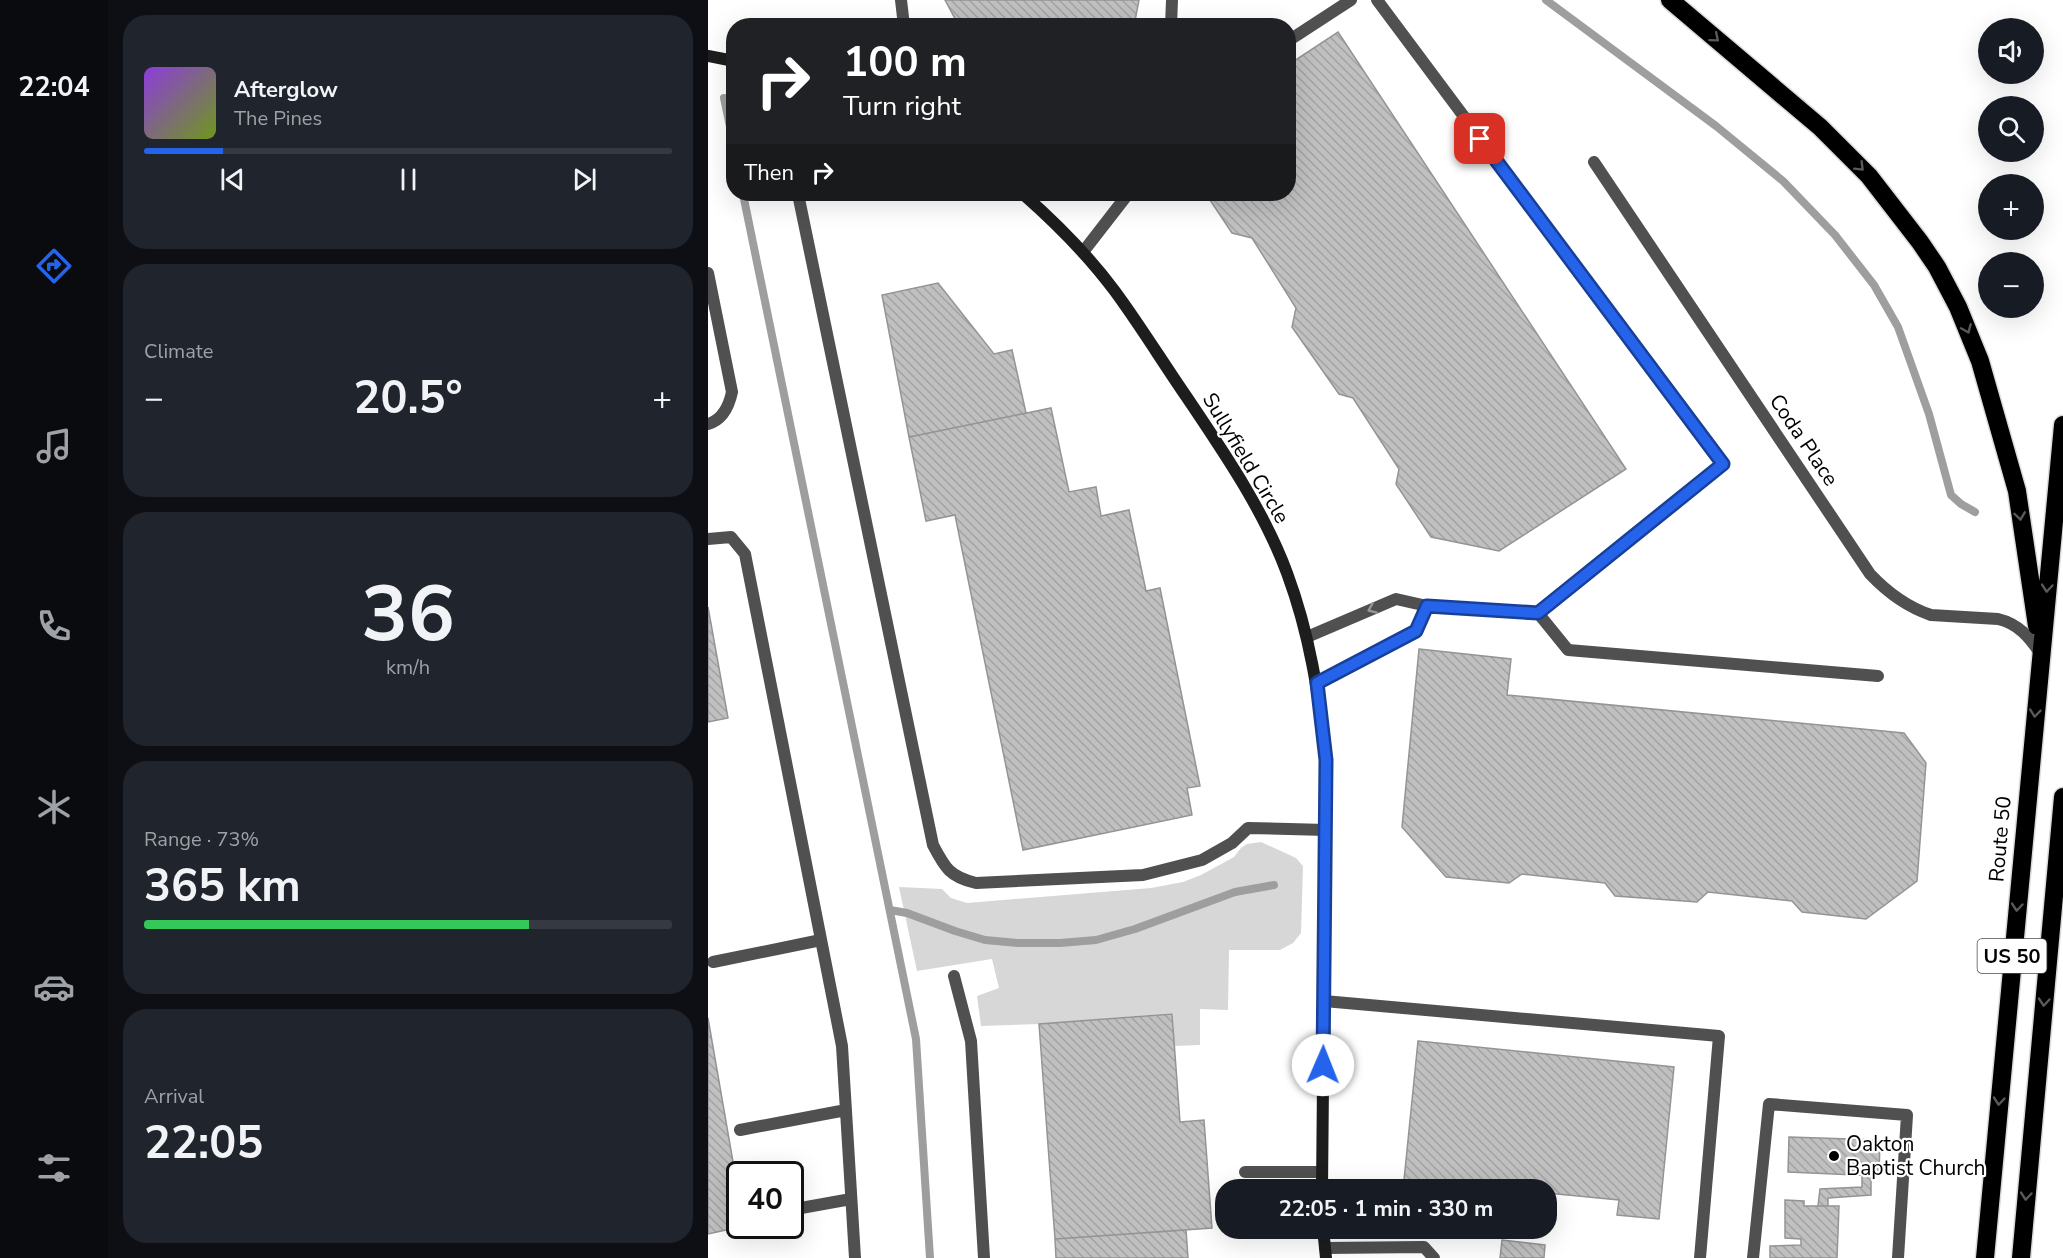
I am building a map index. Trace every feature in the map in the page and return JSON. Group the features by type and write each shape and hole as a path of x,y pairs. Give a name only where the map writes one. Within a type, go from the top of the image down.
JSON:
{"highway":[{"path":"1670,0 1820,127 1869,176 1937,267 1958,307 1980,361 2017,491 2041,654"},
{"name":"Route 50","path":"1985,1258 2063,425"},
{"path":"2020,1258 2063,797"}],"street":[{"path":"901,0 903,18"},
{"path":"1171,18 1172,0"},
{"path":"1296,36 1351,0"},
{"path":"1306,637 1396,598 1427,606 1538,613 1723,464 1377,0"},
{"path":"708,56 726,59"},
{"name":"Coda Place","path":"1594,162 1870,574 1883,588 1931,615 2007,621 2020,628 2041,654"},
{"path":"799,201 933,845 948,871 962,880 976,883 1143,875 1202,860 1232,843 1248,828 1326,830"},
{"name":"Sullyfield Circle","path":"1030,201 1083,252 1115,291 1258,509 1287,572 1317,683 1326,760 1322,1179"},
{"path":"1083,252 1123,201"},
{"path":"708,273 732,392 729,404 722,416 708,424"},
{"path":"708,533 731,537 745,554 842,1046 855,1258"},
{"path":"708,539 731,537"},
{"path":"1317,683 1416,631 1427,606"},
{"path":"1538,613 1568,650 1878,676"},
{"path":"713,962 821,940"},
{"path":"954,976 970,1041 984,1258"},
{"path":"1324,1001 1719,1036 1700,1258"},
{"path":"1753,1258 1768,1104 1907,1115 1898,1258"},
{"path":"740,1130 846,1110"},
{"path":"1245,1172 1322,1172"},
{"path":"804,1207 851,1199"},
{"path":"1325,1253 1424,1247 1434,1258"}],"shaded area":[{"path":"1261,842 1296,858 1303,866 1301,933 1293,943 1280,950 1229,950 1228,1010 1200,1009 1200,1045 1174,1046 1173,1013 1039,1024 981,1026 977,996 999,988 992,959 917,971 899,887 942,889 951,898 967,903 1151,888 1183,882 1201,875 1234,857 1247,844"}],"building":[{"path":"945,0 1139,0 1136,18 955,18"},
{"path":"1338,32 1626,469 1499,551 1431,537 1396,484 1399,469 1353,398 1339,394 1292,327 1296,308 1252,238 1232,233 1211,201 1296,201 1296,60"},
{"path":"938,283 994,354 1012,350 1026,413 909,437 882,295"},
{"path":"1051,408 1069,492 1096,487 1101,516 1129,510 1146,591 1160,588 1200,786 1187,788 1192,815 1023,850 955,515 926,521 909,437"},
{"path":"708,607 728,718 708,722"},
{"path":"1419,649 1511,659 1507,695 1904,733 1926,763 1917,881 1866,919 1802,912 1792,901 1708,892 1697,902 1615,896 1605,883 1522,874 1509,883 1446,877 1402,827"},
{"path":"1172,1014 1180,1122 1204,1120 1212,1228 1055,1239 1039,1024"},
{"path":"708,1018 733,1161 726,1161 726,1230 708,1234"},
{"path":"1418,1041 1674,1067 1659,1219 1617,1215 1619,1200 1557,1194 1557,1179 1404,1179"},
{"name":"Oakton Baptist Church","path":"1789,1137 1880,1140 1879,1176 1788,1172"},
{"path":"1871,1175 1871,1195 1828,1198 1828,1206 1818,1206 1820,1189 1862,1187 1862,1176"},
{"path":"1785,1200 1804,1201 1804,1206 1839,1206 1837,1258 1770,1258 1770,1246 1801,1245 1801,1239 1785,1238"},
{"path":"1186,1230 1188,1258 1056,1258 1055,1239"},
{"path":"1502,1240 1545,1245 1544,1258 1500,1258"}],"waterway":[{"path":"1546,0 1716,126 1783,181 1835,235 1874,285 1898,327 1929,414 1951,495 1975,512"},
{"path":"724,98 726,108"},
{"path":"744,201 916,1039 930,1258"},
{"path":"890,910 907,913 985,940 1060,943 1096,940 1135,929 1235,892 1274,885"}],"place":[{"name":"Oakton Baptist Church","path":"1834,1156"}],"route":[{"path":"1323,1065 1326,760 1317,683 1416,631 1427,606 1538,613 1723,464 1480,139"}]}
